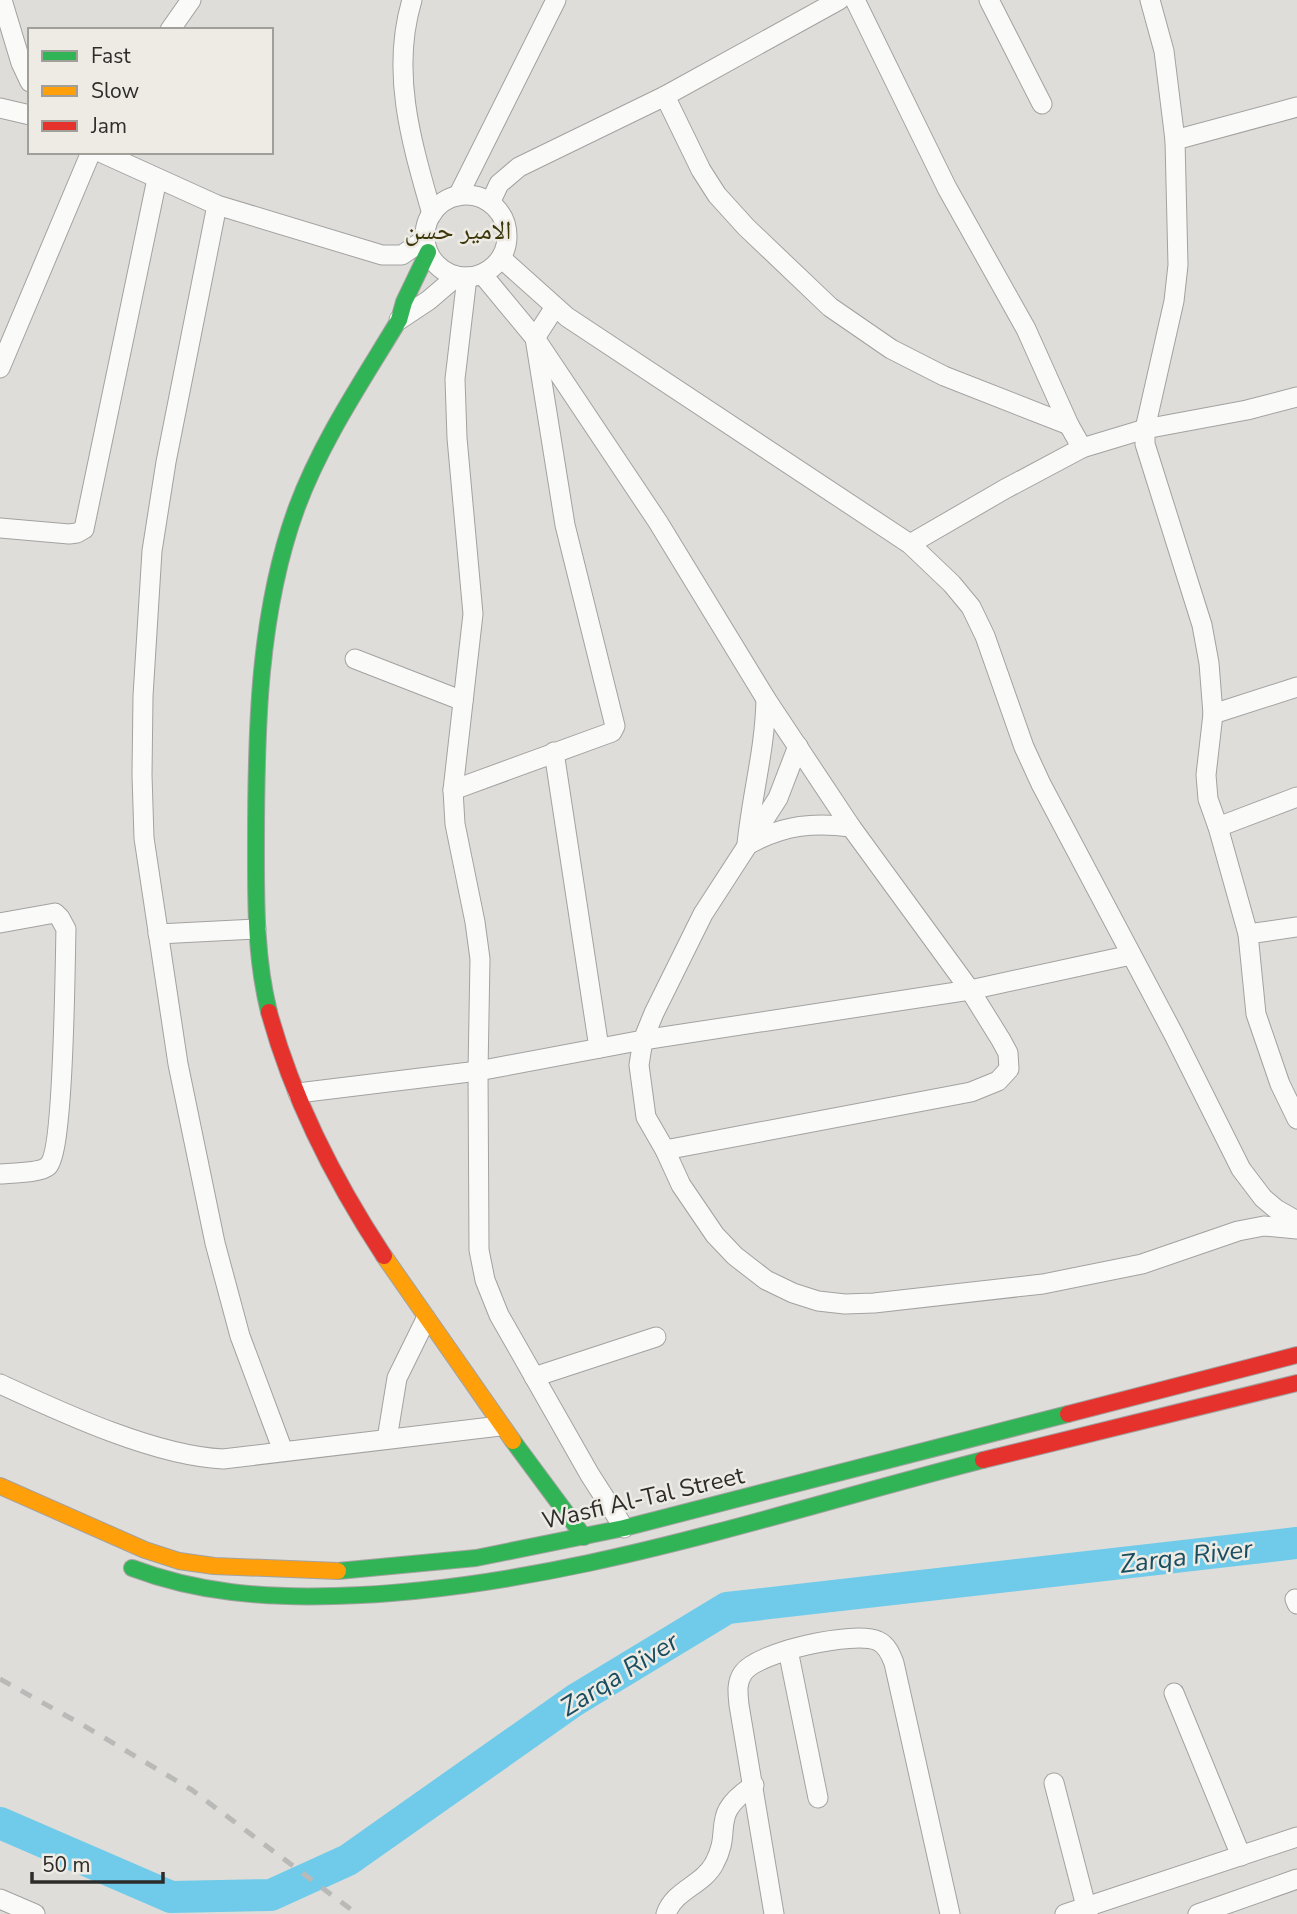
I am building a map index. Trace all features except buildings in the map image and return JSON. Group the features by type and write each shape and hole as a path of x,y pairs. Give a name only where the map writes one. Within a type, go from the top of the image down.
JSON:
{"main road":[{"path":"427,245 399,320 329,440 308,481 288,534 276,588 259,709 256,929 260,966 270,1015 298,1093 317,1140 345,1194 500,1426 584,1537"},
{"name":"Wasfi Al-Tal Street","path":"0,1486 145,1550 179,1561 296,1571 347,1571 476,1558 624,1528 1297,1355"},
{"name":"Wasfi Al-Tal Street","path":"114,1560 176,1583 238,1595 283,1597 401,1593 471,1584 598,1560 981,1460 1297,1383"}],"street":[{"path":"2,0 28,78"},
{"path":"171,28 191,0"},
{"path":"412,0 402,53 403,92 410,132 432,214"},
{"path":"458,196 556,0"},
{"path":"490,203 499,184 519,167 665,96 839,0"},
{"path":"855,0 947,188 1026,329 1082,448"},
{"path":"989,0 1042,104"},
{"path":"1150,0 1164,51 1175,140 1178,265 1174,301 1145,429 1149,462 1183,559 1202,625 1209,663 1213,714 1206,775 1208,799 1248,934 1259,1023 1280,1084 1297,1119"},
{"path":"665,96 701,170 717,195 746,228 830,307 891,349 944,376 1069,425"},
{"path":"1175,140 1297,107"},
{"path":"0,108 28,115"},
{"path":"0,368 90,154"},
{"path":"104,154 217,205 382,255 402,255 427,245"},
{"path":"0,528 69,534 84,529 157,180"},
{"path":"399,320 469,276 493,267 501,258 507,234 498,210 490,203 480,197 458,196 443,202 432,214 427,226 427,245 435,263 445,271 469,276 535,338 658,522 766,699 851,827 970,990 1008,1053 1009,1069 999,1081 971,1092 665,1150"},
{"path":"217,205 166,462 152,551 143,696 144,838 178,1064 215,1243 240,1336 283,1451"},
{"path":"501,258 555,307 909,544 952,584 971,607 985,636 1024,747 1041,784 1180,1045 1241,1168 1263,1198 1297,1221"},
{"path":"469,276 455,379 457,438 473,614 453,790 455,824 480,959 478,1071 479,1225 482,1267 499,1315 590,1475 624,1528"},
{"path":"453,790 612,732 615,721 565,525 535,338 555,307"},
{"path":"909,544 1082,448 1145,429 1247,410 1297,397"},
{"path":"355,659 463,701"},
{"path":"1213,714 1297,687"},
{"path":"747,845 750,813 762,756 766,699"},
{"path":"798,746 778,798 703,914 643,1040 639,1065 646,1117 696,1211 734,1256 766,1280 793,1293 845,1304 954,1296 1043,1284 1131,1267 1237,1231 1264,1226 1297,1229"},
{"path":"554,752 599,1048"},
{"path":"1218,827 1297,797"},
{"path":"747,845 771,832 797,825 824,823 851,827"},
{"path":"0,923 54,913 66,929 61,1093 51,1160 42,1170 0,1174"},
{"path":"1248,934 1297,926"},
{"path":"158,934 256,929"},
{"path":"298,1093 478,1071 643,1040 970,990 1131,955"},
{"path":"387,1439 397,1378 426,1319"},
{"path":"534,1377 656,1337"},
{"path":"0,1384 128,1437 189,1455 223,1459 500,1426"},
{"path":"774,1914 739,1705 740,1679 750,1667 788,1650 825,1641 868,1638 880,1641 888,1650 900,1684 950,1914"},
{"path":"788,1650 818,1798"},
{"path":"1174,1693 1241,1856"},
{"path":"1054,1783 1087,1911"},
{"path":"666,1914 674,1900 714,1864 720,1850 724,1815 738,1796 754,1786"},
{"path":"1065,1914 1087,1911 1297,1837"},
{"path":"1198,1914 1297,1879"},
{"path":"0,1899 35,1914"}],"waterway":[{"name":"Zarqa River","path":"0,1823 171,1897 271,1895 348,1860 575,1700 727,1608 1297,1543"}],"railway":[{"path":"0,1679 192,1790 357,1914"}],"traffic: fast":[{"path":"269,1012 257,928 256,801 262,673 274,588 284,547 307,482 344,411 399,320 404,302 428,252"},
{"path":"338,1571 476,1558 624,1528 1068,1414"},
{"path":"513,1441 584,1537"},
{"path":"132,1568 182,1583 257,1595 335,1596 418,1591 581,1565 743,1525 983,1460"}],"traffic: slow":[{"path":"384,1256 513,1441"},
{"path":"0,1486 145,1550 179,1561 214,1566 338,1571"}],"traffic: jam":[{"path":"269,1012 290,1077 317,1138 348,1198 384,1256"},
{"path":"1068,1414 1297,1355"},
{"path":"983,1460 1297,1383"}],"district":[{"name":"الامير حسن","path":"458,230"}]}
